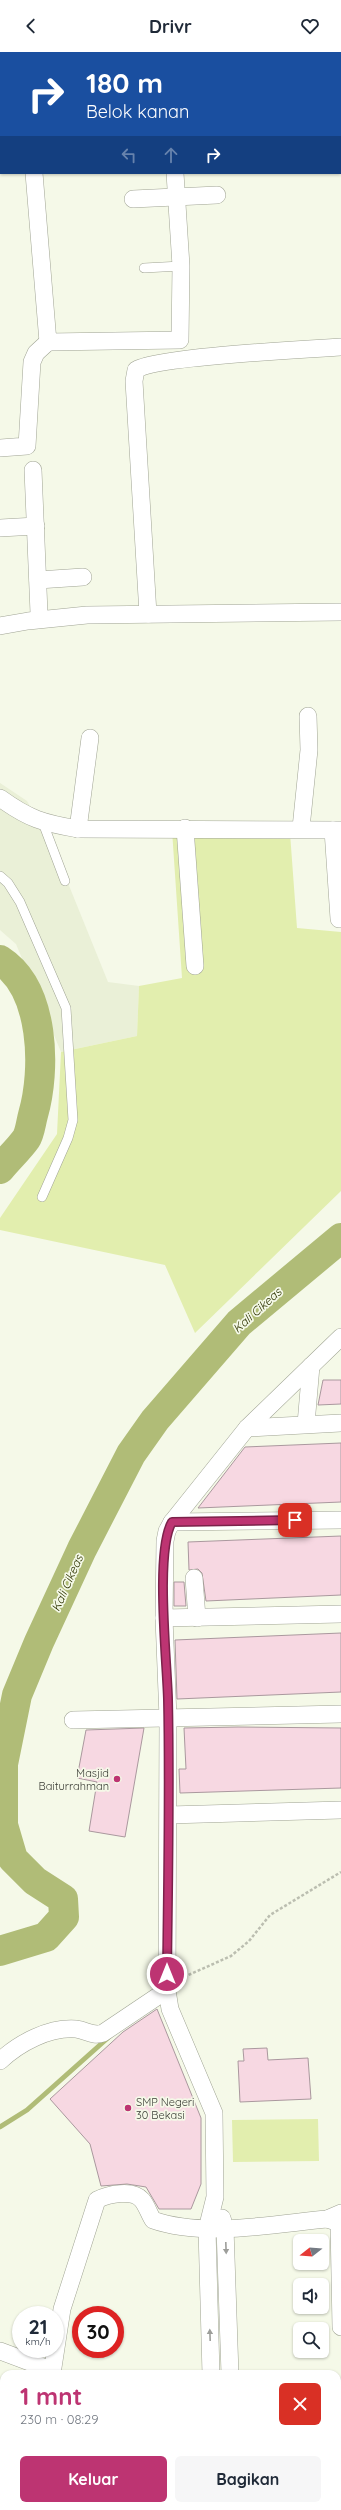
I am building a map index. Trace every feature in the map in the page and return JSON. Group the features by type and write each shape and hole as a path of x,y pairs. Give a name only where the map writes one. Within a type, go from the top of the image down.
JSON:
{"street":[{"path":"34,174 48,342"},
{"path":"175,174 181,266 180,340 182,360"},
{"path":"133,199 217,195"},
{"path":"0,448 27,446 32,362 36,353 48,342 180,340"},
{"path":"148,614 134,374 136,370 145,365 182,360 341,347"},
{"path":"33,470 39,612"},
{"path":"0,528 36,526"},
{"path":"38,580 83,577"},
{"path":"0,626 28,621 87,615 341,612"},
{"path":"301,828 308,750 308,716"},
{"path":"78,829 90,738"},
{"path":"0,798 18,811 43,823 78,829 301,828 337,830 339,920"},
{"path":"185,828 195,966"},
{"path":"211,2370 207,2229 215,2197 214,2114 170,2009 167,1990 168,1718 164,1618 165,1541 167,1531 172,1522 247,1428 341,1337"},
{"path":"306,1424 311,1366"},
{"path":"247,1428 341,1423"},
{"path":"172,1522 341,1520"},
{"path":"194,1578 197,1618"},
{"path":"164,1618 341,1614"},
{"path":"73,1720 341,1714"},
{"path":"168,1815 341,1810"},
{"path":"0,2061 10,2051 32,2039 64,2029 84,2031 94,2035 103,2033 167,1990"},
{"path":"52,2370 62,2309 97,2200 111,2194 136,2195 143,2201 153,2220 165,2224 207,2229 337,2220 341,2327"},
{"path":"215,2197 225,2228 230,2370"},
{"path":"0,2351 47,2370"}],"lane":[{"path":"144,268 181,266"},
{"path":"43,823 65,881"},
{"path":"0,876 8,883 20,902 66,1008 73,1120 68,1138 42,1197"}],"path":[{"path":"167,1990 180,1978 231,1956 249,1941 270,1915 341,1872"}],"shaded area":[{"path":"0,783 27,801 55,851 108,982 139,986 137,1036 61,1052 16,944 0,930"}],"green space":[{"path":"172,830 290,833 297,928 341,932 341,1191 195,1333 165,1265 0,1230 0,1218 57,1134 61,1052 137,1036 139,986 182,978"},
{"path":"318,2119 319,2161 233,2162 232,2120"}],"building":[{"path":"323,1380 341,1380 341,1404 318,1405"},
{"path":"341,1443 341,1502 198,1508 245,1447"},
{"path":"341,1536 341,1595 206,1601 202,1573 198,1569 189,1570 188,1542"},
{"path":"174,1582 184,1582 186,1606 174,1606"},
{"path":"341,1633 341,1692 177,1699 175,1640"},
{"name":"Masjid Baiturrahman","path":"144,1728 125,1837 89,1831 97,1782 77,1778 86,1730"},
{"path":"184,1728 341,1728 341,1788 180,1793 179,1769 186,1769"},
{"name":"SMP Negeri 30 Bekasi","path":"157,2009 201,2118 201,2184 191,2209 159,2209 146,2187 127,2184 101,2186 90,2144 50,2099 123,2032"},
{"path":"267,2048 268,2060 308,2058 311,2099 240,2102 238,2061 244,2061 243,2049"}],"waterway":[{"name":"Kali Cikeas","path":"0,960 15,973 26,990 34,1010 40,1054 40,1076 37,1097 28,1134 23,1143 0,1169"},
{"name":"Kali Cikeas","path":"0,1951 46,1937 64,1917 63,1899 35,1881 13,1859 3,1825 3,1764 17,1695 39,1642 82,1549 131,1454 155,1420 239,1323 341,1238"},
{"path":"0,2127 27,2110 110,2036"}],"place":[{"name":"Masjid Baiturrahman","path":"117,1779"},
{"name":"SMP Negeri 30 Bekasi","path":"128,2108"}],"route":[{"path":"167,1974 168,1698 164,1618 165,1541 167,1531 172,1522 295,1520"}]}
